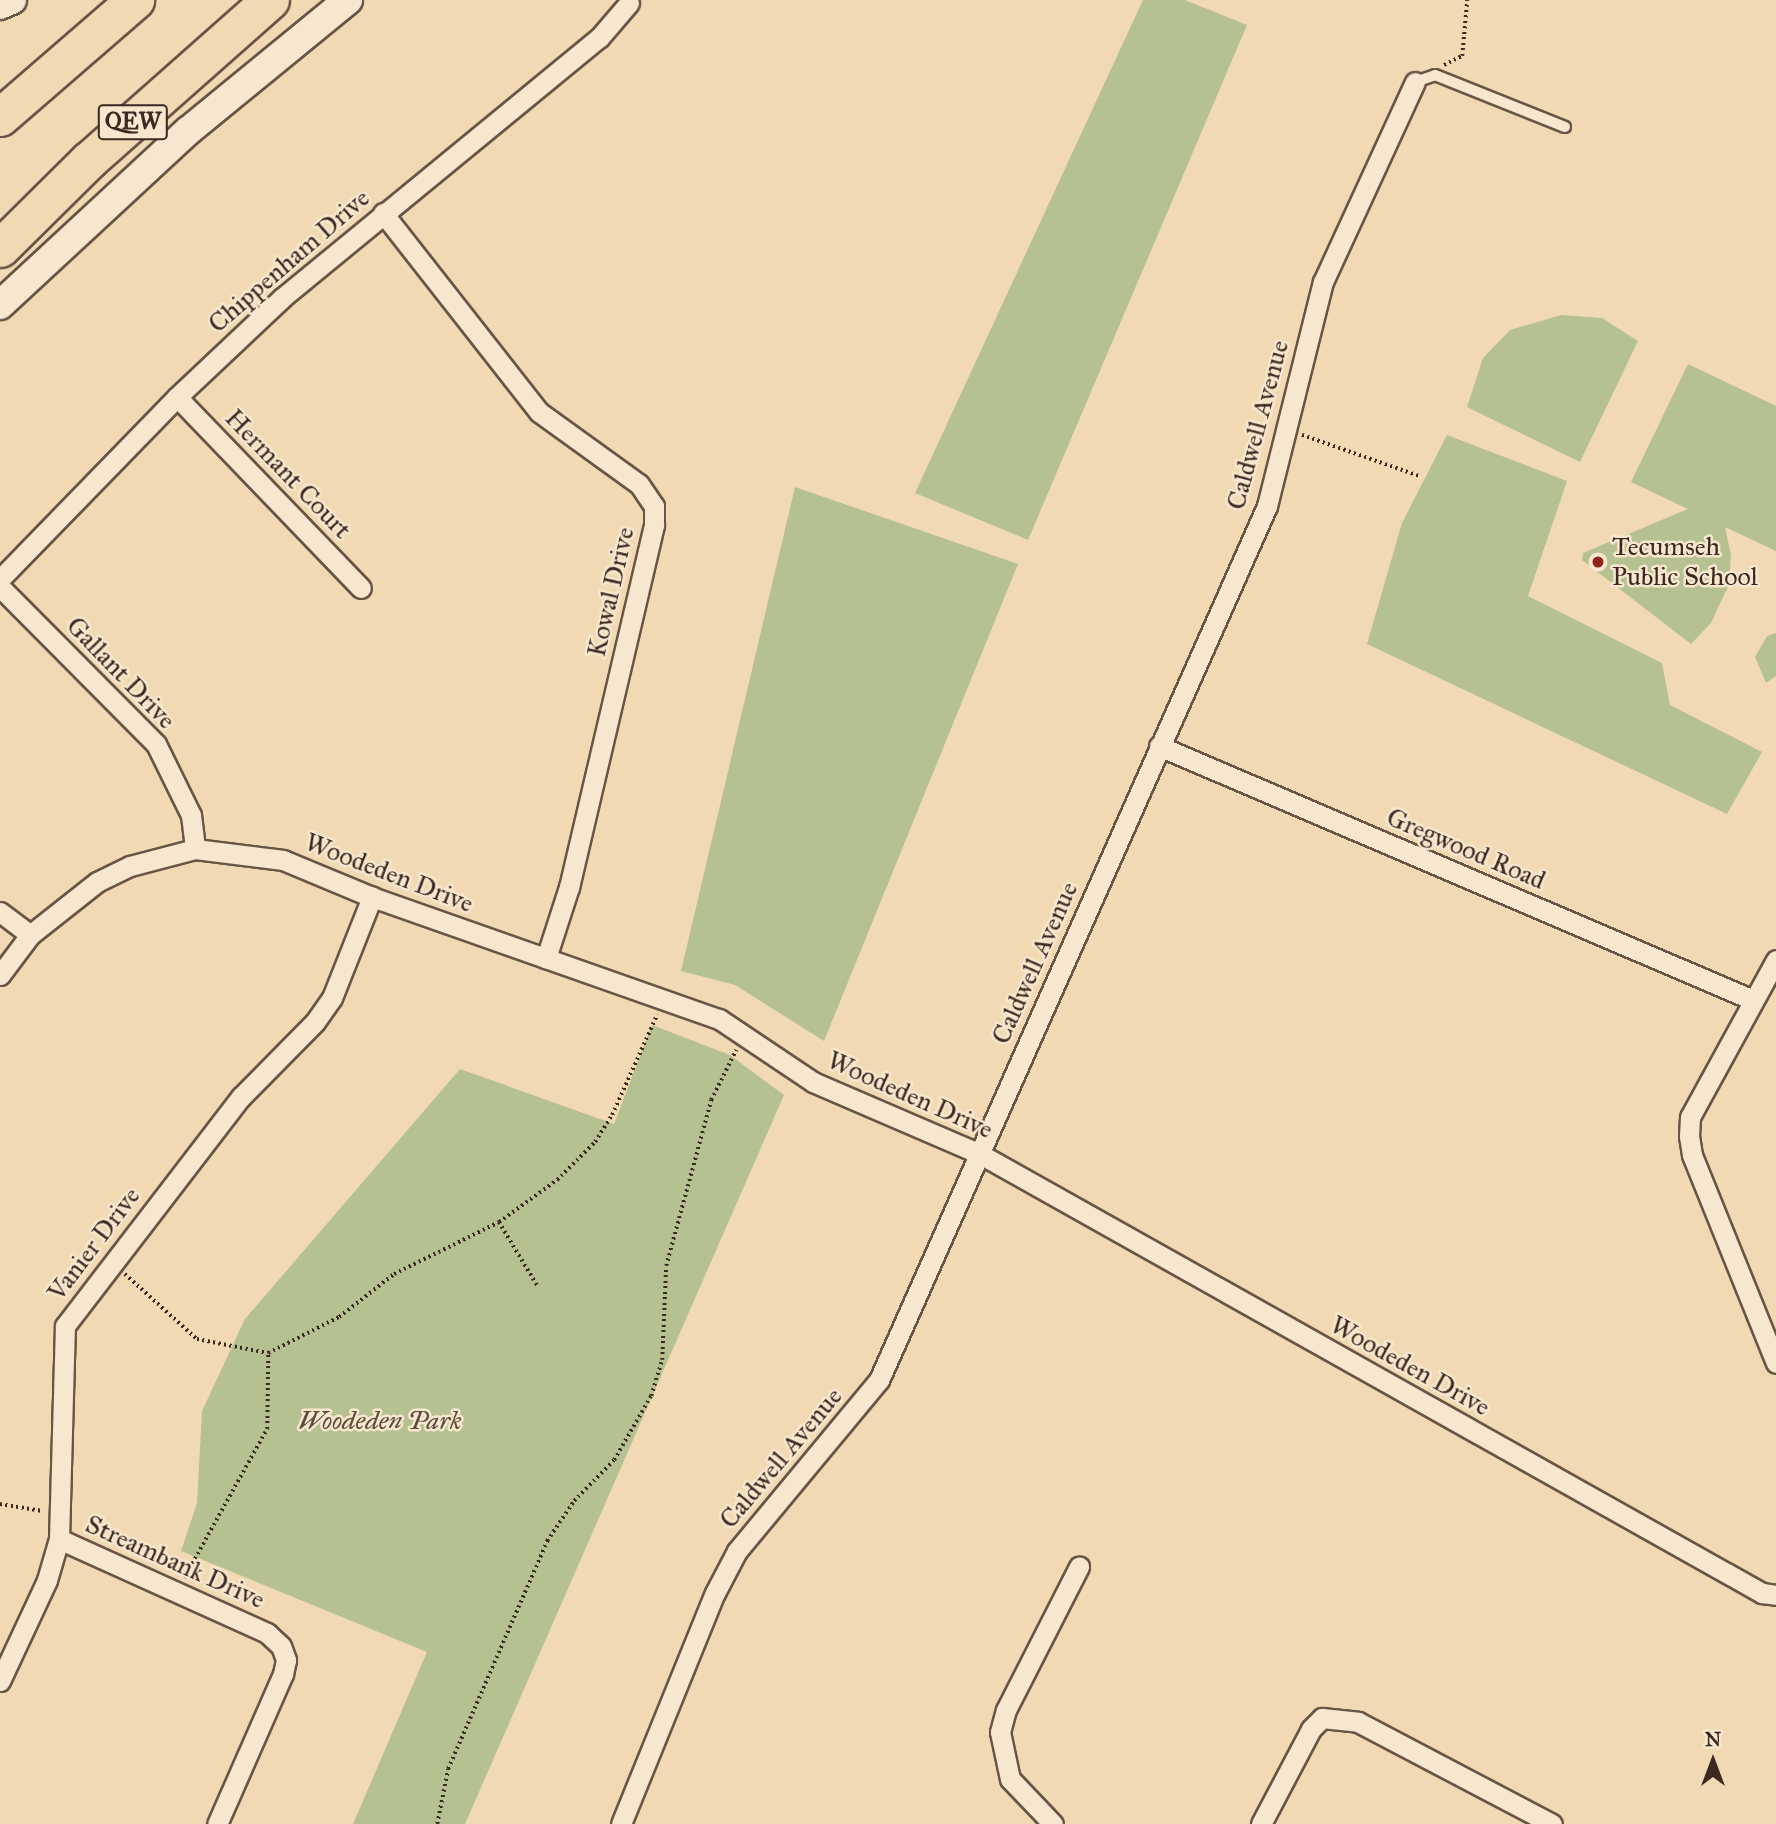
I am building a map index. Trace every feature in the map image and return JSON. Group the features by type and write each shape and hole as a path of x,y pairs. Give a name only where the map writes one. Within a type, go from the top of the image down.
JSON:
{"highway":[{"path":"0,117 135,0"},
{"name":"QEW","path":"0,248 88,161 270,0"}],"street":[{"path":"0,5 12,0"},
{"path":"0,306 188,131 348,0"},
{"name":"Chippenham Drive","path":"0,579 177,397 282,298 599,38 629,3"},
{"name":"Caldwell Avenue","path":"621,1824 715,1593 737,1550 879,1380 1267,506 1284,429 1323,282 1415,82"},
{"name":"Kowal Drive","path":"383,213 539,412 639,484 654,506 654,525 569,887 546,958"},
{"name":"Hermant Court","path":"177,397 361,588"},
{"name":"Gallant Drive","path":"0,587 156,744 187,806 195,849"},
{"name":"Gregwood Road","path":"1159,746 1753,1000"},
{"name":"Woodeden Drive","path":"0,975 30,936 97,882 130,866 195,849 283,860 372,897 719,1019 813,1082 980,1154 1750,1586 1776,1595"},
{"name":"Vanier Drive","path":"0,1681 47,1580 59,1539 57,1514 65,1326 241,1097 316,1022 332,998 372,897"},
{"path":"0,912 30,936"},
{"path":"1776,960 1690,1117 1689,1136 1692,1155 1772,1340 1776,1363"},
{"name":"Streambank Drive","path":"59,1539 267,1633 286,1660 217,1824"},
{"path":"1053,1824 1010,1779 1000,1732 1006,1710 1079,1567"},
{"path":"1261,1824 1311,1729 1322,1718 1358,1722 1552,1824"}],"lane":[{"path":"1415,82 1435,75 1565,127"}],"path":[{"path":"1415,82 1462,56 1466,0"},
{"path":"1284,429 1419,476"},
{"path":"112,1262 197,1339 268,1353 339,1317 394,1274 499,1222 557,1180 595,1142 665,998"},
{"path":"437,1824 448,1769 547,1541 574,1502 614,1460 651,1396 662,1360 666,1266 712,1100 723,1069 744,1036"},
{"path":"499,1222 537,1285"},
{"path":"176,1593 267,1429 268,1353"},
{"path":"0,1504 57,1514"}],"green space":[{"path":"1143,0 1185,0 1247,25 1028,540 915,493"},
{"path":"1561,315 1602,318 1638,341 1580,462 1467,407 1483,358 1510,330"},
{"path":"1688,364 1776,406 1776,551 1725,527 1731,555 1729,584 1711,623 1691,644 1582,560 1583,553 1688,509 1631,482"},
{"path":"1447,435 1567,481 1528,596 1662,663 1670,705 1762,752 1727,814 1367,644 1402,523"},
{"path":"795,487 1018,564 824,1041 735,985 681,971"},
{"path":"1776,633 1776,676 1766,683 1755,657 1767,636"},
{"name":"Woodeden Park","path":"652,1025 730,1055 784,1095 465,1824 353,1824 427,1652 181,1551 197,1503 202,1411 245,1319 460,1069 614,1124"}],"place":[{"name":"Tecumseh Public School","path":"1598,562"}]}
